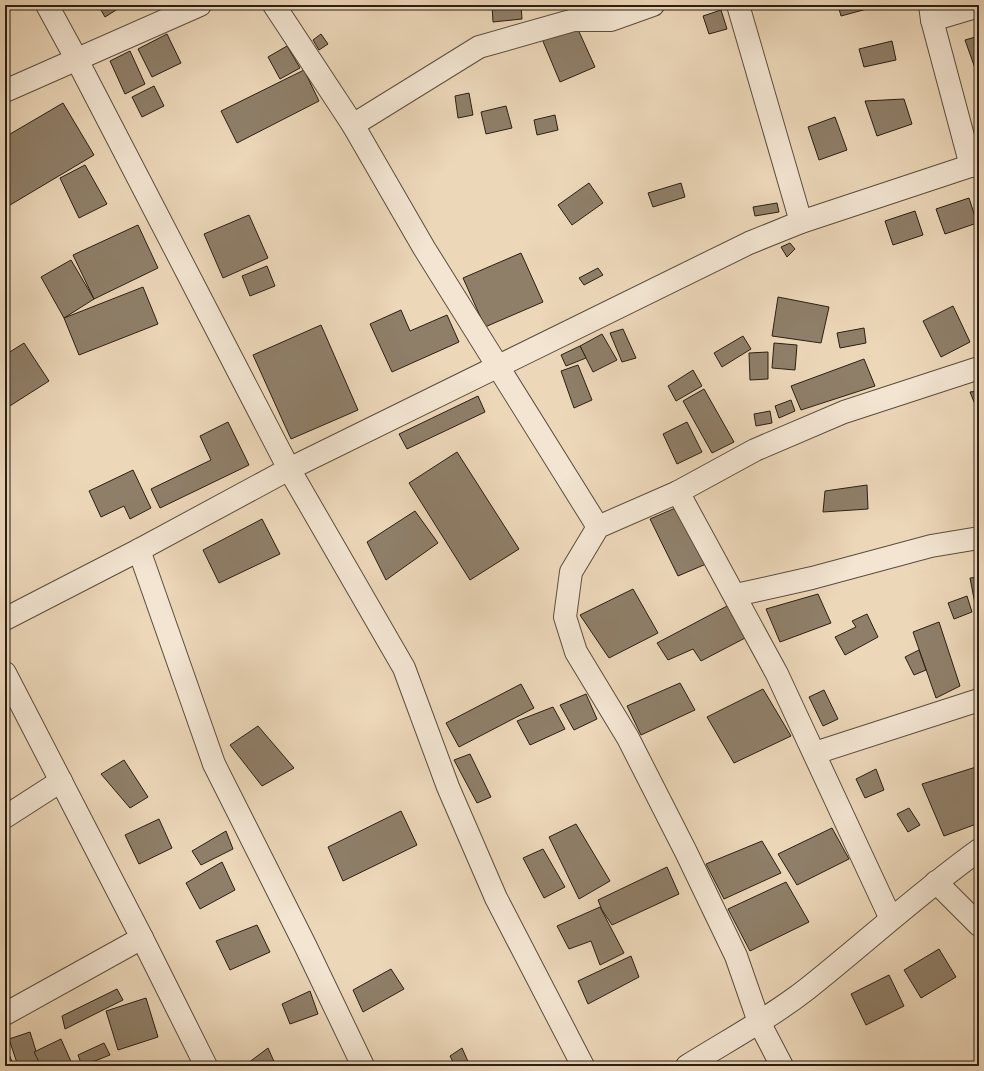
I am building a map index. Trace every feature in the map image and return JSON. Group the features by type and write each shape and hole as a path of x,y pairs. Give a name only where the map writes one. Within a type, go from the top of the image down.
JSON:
{"street":[{"path":"47,5 289,469 404,668 448,787 496,898 583,1066"},
{"path":"5,91 200,5"},
{"path":"274,5 353,125 424,248 598,527"},
{"path":"353,125 479,47 574,20 610,20 653,5"},
{"path":"738,5 801,222"},
{"path":"5,619 140,550 289,469 499,367 695,269 801,222 975,165 931,12 979,6"},
{"path":"782,1066 759,1022 736,956 686,852 628,738 576,652 565,618 571,572 598,527 678,492 755,450 844,412 979,368"},
{"path":"678,492 736,595 777,674 891,919"},
{"path":"736,595 812,578 931,546 979,538"},
{"path":"140,550 214,764 306,944 363,1066"},
{"path":"5,673 142,938 206,1066"},
{"path":"815,753 979,700"},
{"path":"5,817 61,781"},
{"path":"687,1066 759,1022 806,990 936,882 979,850"},
{"path":"936,882 979,925"},
{"path":"5,1014 142,938"}],"building":[{"path":"98,5 124,5 105,17"},
{"path":"492,5 521,5 522,19 493,22"},
{"path":"838,5 878,5 878,6 841,16"},
{"path":"721,10 727,29 709,34 703,16"},
{"path":"576,25 595,67 560,82 542,39"},
{"path":"167,34 181,63 152,77 138,49"},
{"path":"321,34 328,44 319,50 313,40"},
{"path":"979,36 979,70 976,71 965,40"},
{"path":"892,41 896,60 864,67 859,49"},
{"path":"287,46 300,68 280,79 268,57"},
{"path":"130,51 145,84 125,94 110,61"},
{"path":"304,70 319,101 237,143 221,111"},
{"path":"154,86 164,106 142,117 132,97"},
{"path":"469,93 473,115 458,118 455,96"},
{"path":"904,99 912,124 877,136 865,101"},
{"path":"63,103 94,155 5,208 5,137"},
{"path":"506,106 512,128 486,134 481,112"},
{"path":"555,115 558,130 537,135 534,120"},
{"path":"835,117 847,150 819,160 808,127"},
{"path":"85,165 107,204 79,218 60,178"},
{"path":"589,183 603,203 572,225 558,205"},
{"path":"681,183 685,197 653,207 648,193"},
{"path":"969,198 977,223 945,234 936,209"},
{"path":"777,203 779,212 755,216 753,207"},
{"path":"915,211 923,235 893,245 885,221"},
{"path":"249,215 268,258 223,278 204,234"},
{"path":"138,225 158,268 94,299 73,255"},
{"path":"790,243 795,249 787,257 781,247"},
{"path":"521,253 543,302 485,327 463,278"},
{"path":"71,260 94,299 64,318 41,277"},
{"path":"267,266 275,286 250,296 242,276"},
{"path":"598,268 603,275 584,285 579,278"},
{"path":"143,287 158,324 79,355 64,318"},
{"path":"778,297 829,307 821,343 772,336"},
{"path":"953,306 970,342 941,357 923,321"},
{"path":"401,310 410,331 447,315 459,342 392,372 370,324"},
{"path":"321,325 358,410 291,439 253,355"},
{"path":"864,328 866,343 840,348 837,333"},
{"path":"623,329 636,358 622,362 610,333"},
{"path":"602,334 617,360 593,372 580,346"},
{"path":"743,336 751,349 722,367 714,353"},
{"path":"24,343 49,381 5,409 5,355"},
{"path":"774,343 797,345 795,370 772,368"},
{"path":"580,346 586,358 566,366 561,355"},
{"path":"768,352 768,379 750,380 749,353"},
{"path":"864,359 875,386 801,410 791,386"},
{"path":"578,365 592,400 574,408 561,371"},
{"path":"693,370 702,386 676,401 668,386"},
{"path":"704,389 734,442 712,453 683,401"},
{"path":"979,391 979,414 970,392"},
{"path":"478,396 485,412 407,449 399,434"},
{"path":"791,400 795,411 779,418 775,406"},
{"path":"770,411 772,423 756,426 754,414"},
{"path":"228,422 249,465 160,508 151,489 211,460 200,436"},
{"path":"687,422 702,452 677,464 663,434"},
{"path":"457,452 519,549 470,580 409,483"},
{"path":"133,470 151,508 130,519 124,506 101,517 89,491"},
{"path":"867,485 868,509 823,512 825,491"},
{"path":"680,506 706,564 678,576 650,519"},
{"path":"415,511 438,543 386,580 367,542"},
{"path":"262,519 280,554 219,583 203,550"},
{"path":"979,577 979,609 976,609 970,578"},
{"path":"633,589 658,633 609,658 580,615"},
{"path":"818,594 831,623 780,642 766,609"},
{"path":"967,596 972,612 954,619 948,603"},
{"path":"729,605 747,637 701,661 693,649 668,660 657,643"},
{"path":"867,614 878,637 845,655 835,637 856,627 852,621"},
{"path":"939,622 960,686 936,698 913,632"},
{"path":"919,650 926,670 914,675 905,657"},
{"path":"680,683 695,710 641,735 627,706"},
{"path":"521,684 534,708 459,747 446,723"},
{"path":"763,689 791,736 734,763 707,717"},
{"path":"824,690 838,719 823,726 809,697"},
{"path":"586,694 597,719 574,730 560,705"},
{"path":"553,707 565,729 530,745 517,721"},
{"path":"258,726 294,768 262,786 230,745"},
{"path":"470,754 491,797 477,803 454,760"},
{"path":"124,760 148,797 130,808 101,774"},
{"path":"976,767 979,776 979,823 944,836 922,784"},
{"path":"876,769 884,790 865,798 856,779"},
{"path":"909,808 920,825 908,832 897,814"},
{"path":"401,811 417,845 343,881 328,847"},
{"path":"159,819 172,848 139,864 125,835"},
{"path":"576,824 610,881 579,899 549,837"},
{"path":"832,828 849,859 797,885 778,854"},
{"path":"226,831 233,849 201,865 192,851"},
{"path":"762,841 781,873 724,899 706,864"},
{"path":"543,849 565,887 544,898 523,858"},
{"path":"222,862 235,890 200,909 186,883"},
{"path":"667,867 679,894 612,925 602,910 598,900"},
{"path":"786,882 809,922 750,951 728,909"},
{"path":"600,907 624,953 600,965 591,941 569,949 557,926"},
{"path":"257,925 270,952 230,970 216,941"},
{"path":"939,949 956,977 921,998 904,970"},
{"path":"631,956 639,977 588,1004 578,981"},
{"path":"391,969 404,989 363,1012 353,990"},
{"path":"889,975 904,1006 866,1025 851,994"},
{"path":"117,989 123,1000 65,1029 62,1016"},
{"path":"310,991 318,1014 290,1024 282,1004"},
{"path":"146,998 158,1037 118,1050 106,1011"},
{"path":"30,1032 40,1064 18,1066 9,1039"},
{"path":"61,1039 73,1066 41,1066 34,1052"},
{"path":"104,1043 110,1055 82,1066 78,1055"},
{"path":"268,1048 276,1066 244,1066"},
{"path":"462,1048 470,1066 455,1066 450,1056"},
{"path":"7,1050 14,1066 5,1066 5,1051"}]}
